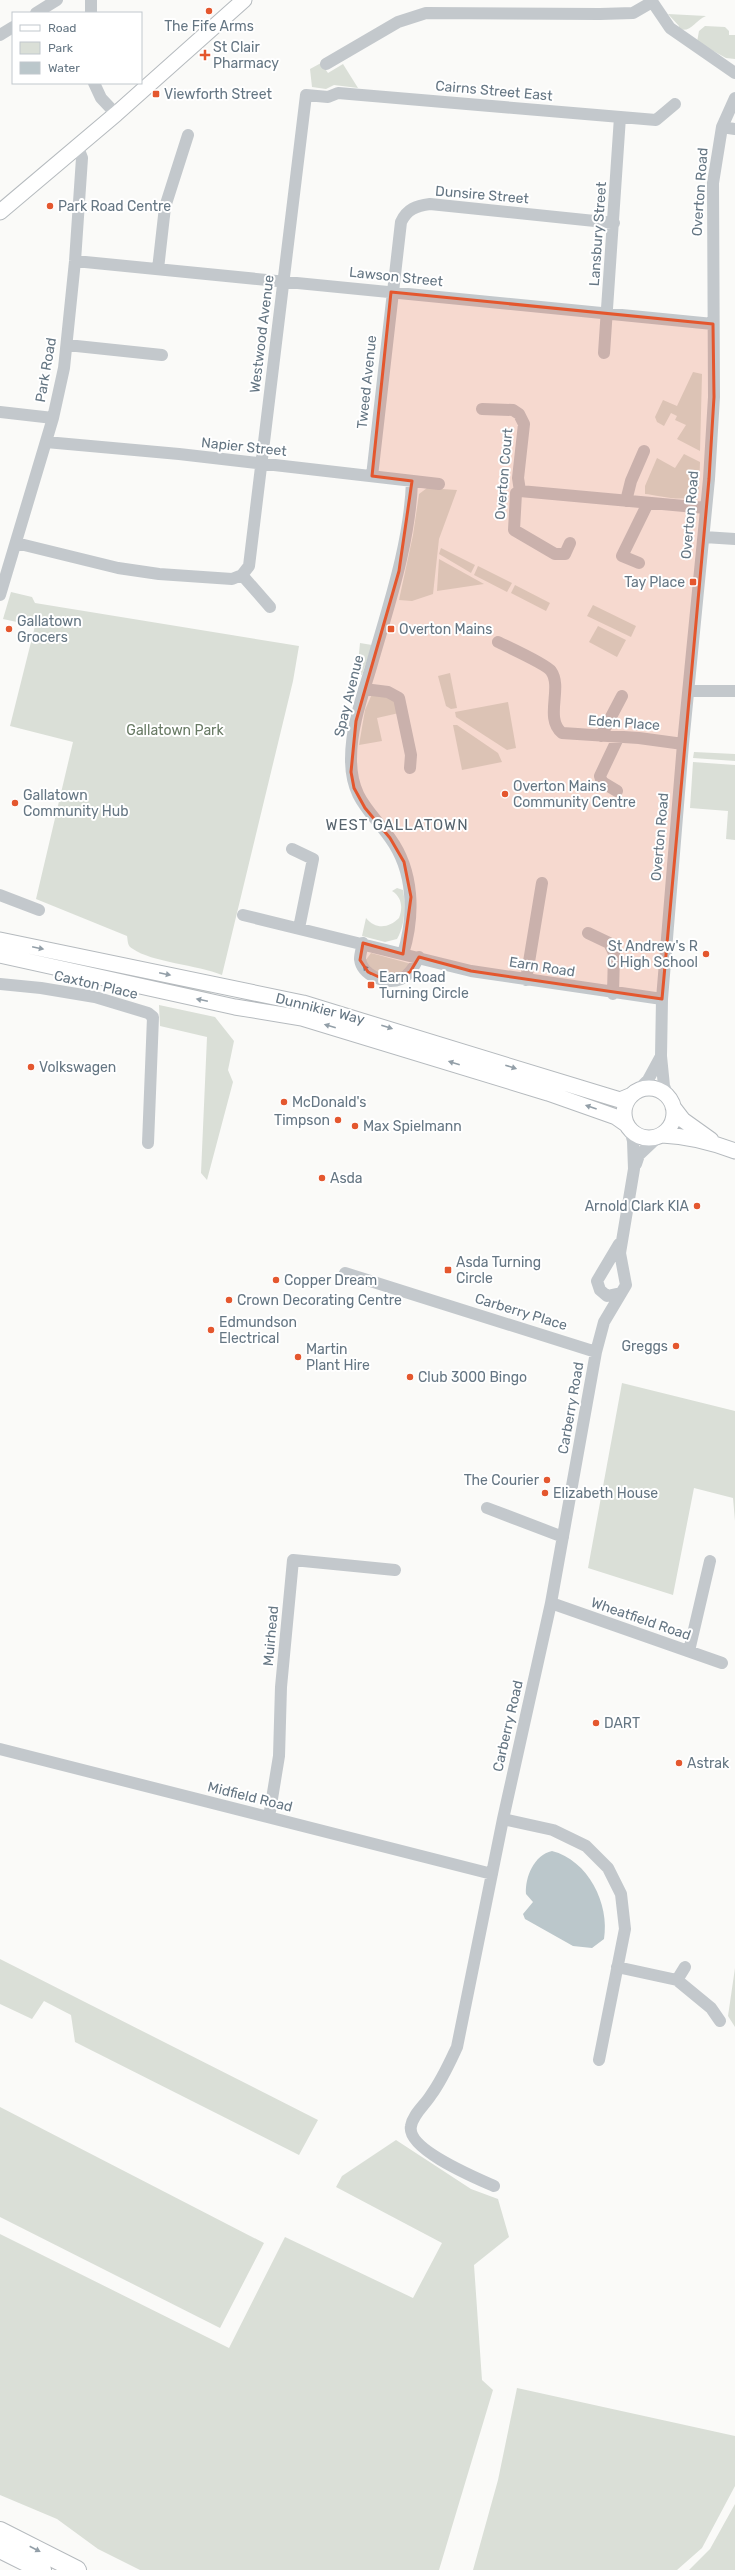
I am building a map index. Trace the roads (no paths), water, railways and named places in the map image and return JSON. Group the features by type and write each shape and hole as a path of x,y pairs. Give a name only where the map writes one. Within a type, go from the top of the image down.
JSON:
{"highway":[{"path":"0,2531 77,2570"},
{"path":"0,2549 42,2570"}],"main road":[{"path":"0,212 77,145 116,114 244,0"},
{"name":"Dunnikier Way","path":"0,940 303,1002 610,1098 620,1100 635,1093"},
{"name":"Dunnikier Way","path":"0,955 235,1007 302,1018 542,1091 599,1110 628,1126"},
{"path":"715,1143 683,1120 671,1102 651,1089 635,1093 625,1108 628,1126 643,1138 678,1135 715,1143 735,1151"},
{"path":"660,1136 672,1123 671,1102"}],"street":[{"path":"38,12 57,0"},
{"path":"91,0 91,12"},
{"path":"326,64 398,22 426,13 632,13 652,1 670,28 735,73"},
{"path":"0,35 12,28"},
{"path":"94,84 101,98 116,114"},
{"name":"Cairns Street East","path":"306,95 328,97 338,93 656,120 675,104"},
{"name":"Westwood Avenue","path":"242,575 249,566 306,95"},
{"name":"Overton Road","path":"671,1102 664,1086 661,1056 662,999 683,744 704,536 714,397 713,183 722,127 735,98"},
{"name":"Lansbury Street","path":"604,353 620,117"},
{"path":"722,127 735,129"},
{"path":"158,269 165,207 188,135"},
{"name":"Park Road","path":"0,595 53,418 64,368 75,261 82,158 77,145"},
{"name":"Dunsire Street","path":"391,292 400,222 405,213 418,206 430,204 614,223"},
{"name":"Lawson Street","path":"75,261 713,324"},
{"name":"Tweed Avenue","path":"372,476 391,292"},
{"path":"67,345 162,355"},
{"name":"Overton Court","path":"482,409 513,410 519,414 524,424 518,478 520,491 516,493 513,518 514,530 518,534 555,554 565,554 570,543"},
{"path":"0,412 53,418"},
{"name":"Napier Street","path":"46,442 439,484"},
{"path":"626,501 631,481 644,451"},
{"name":"Spay Avenue","path":"403,954 411,897 409,879 404,862 390,838 365,808 354,788 352,772 356,721 399,571 412,481"},
{"path":"520,491 706,508"},
{"path":"639,563 622,556 648,503"},
{"path":"704,536 735,539"},
{"path":"16,543 118,568 159,574 232,579 242,575 270,607"},
{"name":"Eden Place","path":"498,642 550,670 557,684 554,704 556,724 562,733 618,738 639,738 683,744"},
{"path":"364,689 388,692 399,698 411,755 410,768"},
{"path":"689,691 735,691"},
{"path":"601,736 622,696"},
{"path":"617,791 602,782 600,776 618,738"},
{"path":"292,849 313,859 299,928"},
{"path":"526,980 542,883"},
{"path":"0,895 39,910"},
{"name":"Earn Road","path":"244,915 363,943 471,971 613,994 662,999"},
{"path":"588,933 609,943 614,953 613,994"},
{"path":"363,943 360,960 368,972 381,980 390,982 401,979 410,972 419,957"},
{"name":"Caxton Place","path":"0,984 41,988 95,997 148,1013 153,1017 148,1143"},
{"name":"Overton Road","path":"635,1093 648,1080 661,1056"},
{"name":"Carberry Road","path":"494,2186 448,2165 422,2146 412,2137 411,2124 444,2075 457,2046 503,1819 551,1603 596,1352 604,1322 626,1282 622,1272 621,1239 634,1168 634,1141 628,1126"},
{"name":"Carberry Road","path":"634,1168 639,1155 660,1136"},
{"name":"Carberry Road","path":"604,1322 602,1292 597,1281 605,1270 621,1239"},
{"path":"605,1270 614,1268 622,1272"},
{"name":"Carberry Place","path":"346,1273 596,1352"},
{"path":"602,1292 612,1297 621,1293"},
{"path":"487,1508 563,1537"},
{"name":"Muirhead","path":"269,1817 279,1756 281,1687 292,1560 395,1570"},
{"path":"689,1651 710,1561"},
{"name":"Wheatfield Road","path":"551,1603 722,1663"},
{"name":"Midfield Road","path":"0,1749 492,1874"},
{"path":"503,1819 553,1830 586,1846 608,1868 621,1894 625,1929 599,2060"},
{"path":"677,1980 685,1966"},
{"path":"618,1967 677,1980 711,2008 720,2021"}],"water":[{"path":"552,1851 565,1856 576,1864 594,1885 600,1898 605,1926 604,1939 592,1948 573,1946 525,1919 523,1914 533,1902 526,1894 529,1874 540,1857"}],"place":[{"name":"The Fife Arms","path":"209,11"},
{"name":"St Clair Pharmacy","path":"205,55"},
{"name":"Viewforth Street","path":"156,94"},
{"name":"Park Road Centre","path":"50,206"},
{"name":"Tay Place","path":"693,582"},
{"name":"Gallatown Grocers","path":"9,629"},
{"name":"Overton Mains","path":"391,629"},
{"name":"Overton Mains Community Centre","path":"505,794"},
{"name":"Gallatown Community Hub","path":"15,803"},
{"name":"St Andrew's R C High School","path":"706,954"},
{"name":"Earn Road Turning Circle","path":"371,985"},
{"name":"Volkswagen","path":"31,1067"},
{"name":"McDonald's","path":"284,1102"},
{"name":"Timpson","path":"338,1120"},
{"name":"Max Spielmann","path":"355,1126"},
{"name":"Asda","path":"322,1178"},
{"name":"Arnold Clark KIA","path":"697,1206"},
{"name":"Asda Turning Circle","path":"448,1270"},
{"name":"Copper Dream","path":"276,1280"},
{"name":"Crown Decorating Centre","path":"229,1300"},
{"name":"Edmundson Electrical","path":"211,1330"},
{"name":"Greggs","path":"676,1346"},
{"name":"Martin Plant Hire","path":"298,1357"},
{"name":"Club 3000 Bingo","path":"410,1377"},
{"name":"The Courier","path":"547,1480"},
{"name":"Elizabeth House","path":"545,1493"},
{"name":"DART","path":"596,1723"},
{"name":"Astrak","path":"679,1763"}],"district":[{"name":"WEST GALLATOWN","path":"397,825"}],"park label":[{"name":"Gallatown Park","path":"175,730"}]}
